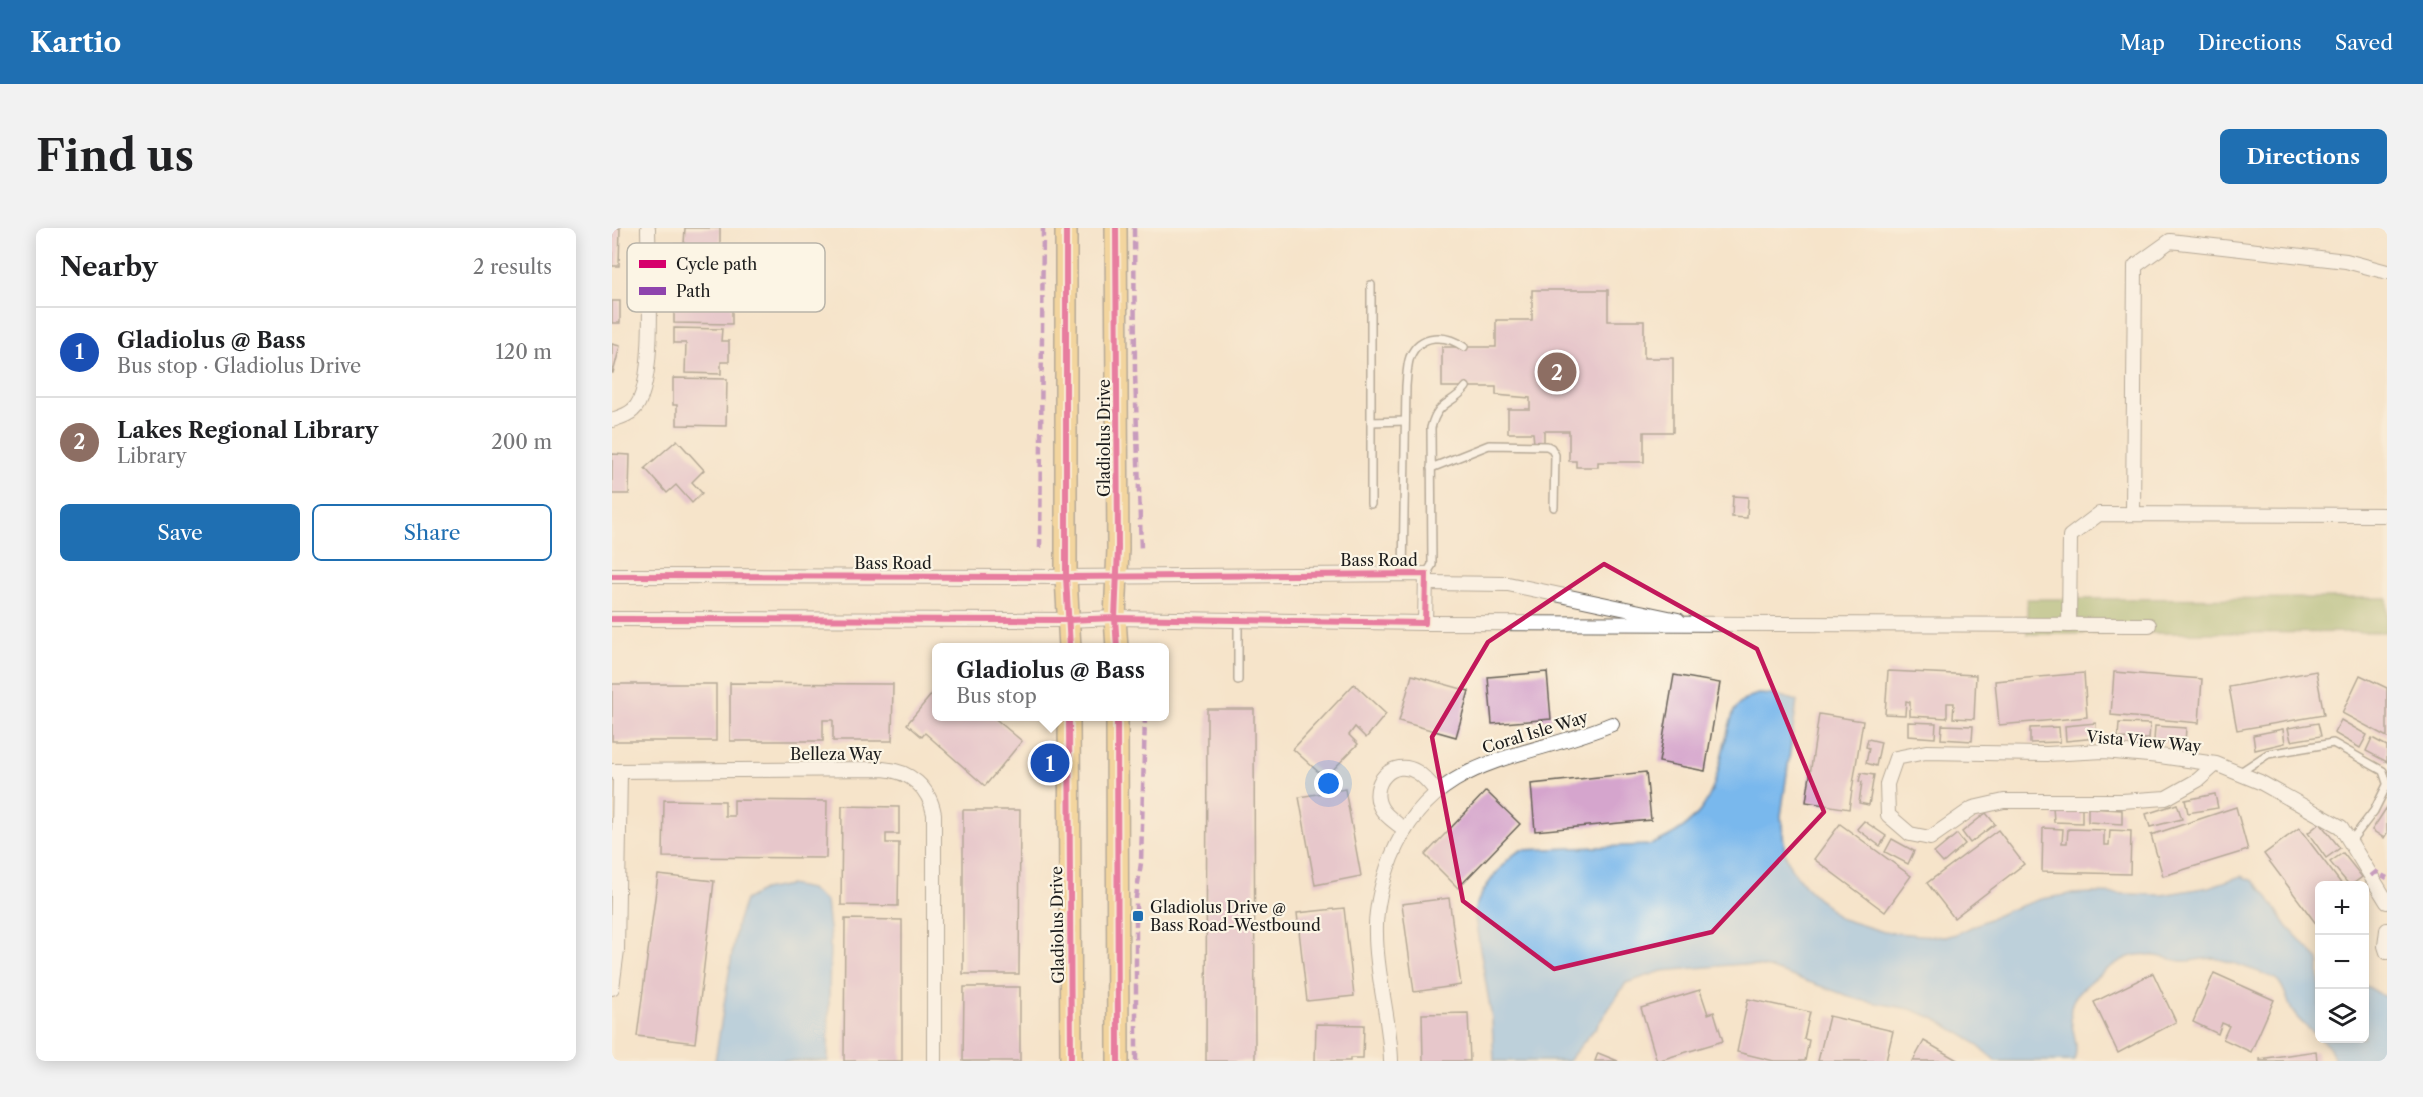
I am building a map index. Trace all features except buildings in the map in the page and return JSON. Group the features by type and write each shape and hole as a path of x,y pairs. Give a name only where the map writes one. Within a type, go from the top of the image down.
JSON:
{"main road":[{"path":"1066,228 1066,577 1070,643"},
{"name":"Gladiolus Drive","path":"1116,228 1117,643"},
{"name":"Gladiolus Drive","path":"1070,721 1071,1061"},
{"path":"1117,721 1118,1061"}],"street":[{"path":"648,228 648,243"},
{"path":"2133,514 2135,266 2170,241 2346,261 2387,272"},
{"path":"612,420 634,410 645,389 649,361 649,312"},
{"path":"2069,625 2070,536 2099,514 2387,514"},
{"name":"Bass Road","path":"612,576 1066,577 1403,574 1426,579 1425,623"},
{"path":"1426,579 1508,584 1704,626"},
{"path":"612,619 1068,620 1115,618 1704,626 2150,625"},
{"name":"Coral Isle Way","path":"1390,1061 1377,955 1376,918 1378,901 1389,865 1405,830 1416,813 1437,792 1458,777 1493,761 1570,740 1612,724"},
{"name":"Vista View Way","path":"2216,764 2198,780 2166,798 2122,801 2004,801 1973,808 1930,838 1910,834 1888,815 1887,784 1896,758 1926,752 2104,751 2216,764 2260,782 2340,827 2387,902"},
{"name":"Belleza Way","path":"616,771 883,769 903,773 921,785 932,804 934,814 934,1061"},
{"path":"1405,830 1381,808 1378,793 1383,776 1395,769 1410,769 1422,776 1437,792"},
{"path":"612,988 617,950 616,771"},
{"path":"2387,930 2385,946 2387,952"}],"lane":[{"path":"1371,285 1371,504"},
{"path":"1403,574 1407,369 1415,349 1423,341 1443,337 1454,340 1464,347"},
{"path":"1426,579 1431,565 1431,428 1439,408 1461,394 1466,387"},
{"path":"1371,422 1405,422"},
{"path":"1431,468 1489,446 1551,447 1555,455 1554,507"},
{"path":"1238,620 1238,680"},
{"path":"2239,773 2268,754 2333,743 2383,771 2387,784 2374,811 2350,842"}],"highlighted area":[{"path":"1604,564 1757,649 1824,812 1712,932 1554,969 1463,901 1432,737 1488,642"}],"green space":[{"path":"2387,598 2387,632 2027,634 2027,599"}],"water":[{"path":"1758,694 1777,695 1797,701 1781,816 1785,853 1791,868 1805,886 1839,918 1884,932 1944,937 2041,899 2093,893 2162,895 2209,887 2241,876 2253,881 2266,894 2287,926 2315,956 2315,1034 2296,1016 2277,980 2266,975 2213,958 2181,961 2138,955 2126,958 2100,974 2074,999 2070,1014 2076,1045 2074,1061 1996,1061 1971,1040 1936,1019 1910,1009 1860,1000 1769,968 1741,964 1662,971 1626,983 1597,1026 1568,1061 1494,1061 1492,1019 1474,913 1480,897 1493,878 1507,861 1521,850 1650,845 1674,834 1691,821 1712,791 1734,711 1750,697"},
{"path":"789,885 810,889 826,902 830,938 828,1061 715,1061 737,923 745,900 763,890"},
{"path":"2369,987 2387,998 2387,1061 2335,1061 2330,1048 2324,1043 2369,1043"}],"marked path":[{"path":"1040,548 1043,228"},
{"path":"1134,228 1135,373 1141,549"},
{"path":"1136,1061 1136,897 1141,863 1145,721"},
{"path":"2371,876 2376,872 2387,878"}],"cycle path":[{"path":"1066,228 1066,577 1070,643"},
{"path":"1116,228 1117,643"},
{"path":"612,576 1066,577 1426,574 1425,623 1115,618 1068,620 612,619"},
{"path":"1069,721 1071,1061"},
{"path":"1117,721 1118,1061"}],"place":[{"name":"Lakes Regional Library","path":"1557,372"},
{"name":"Gladiolus @ Bass","path":"1050,763"},
{"name":"Gladiolus Drive @ Bass Road-Westbound","path":"1138,916"}]}
